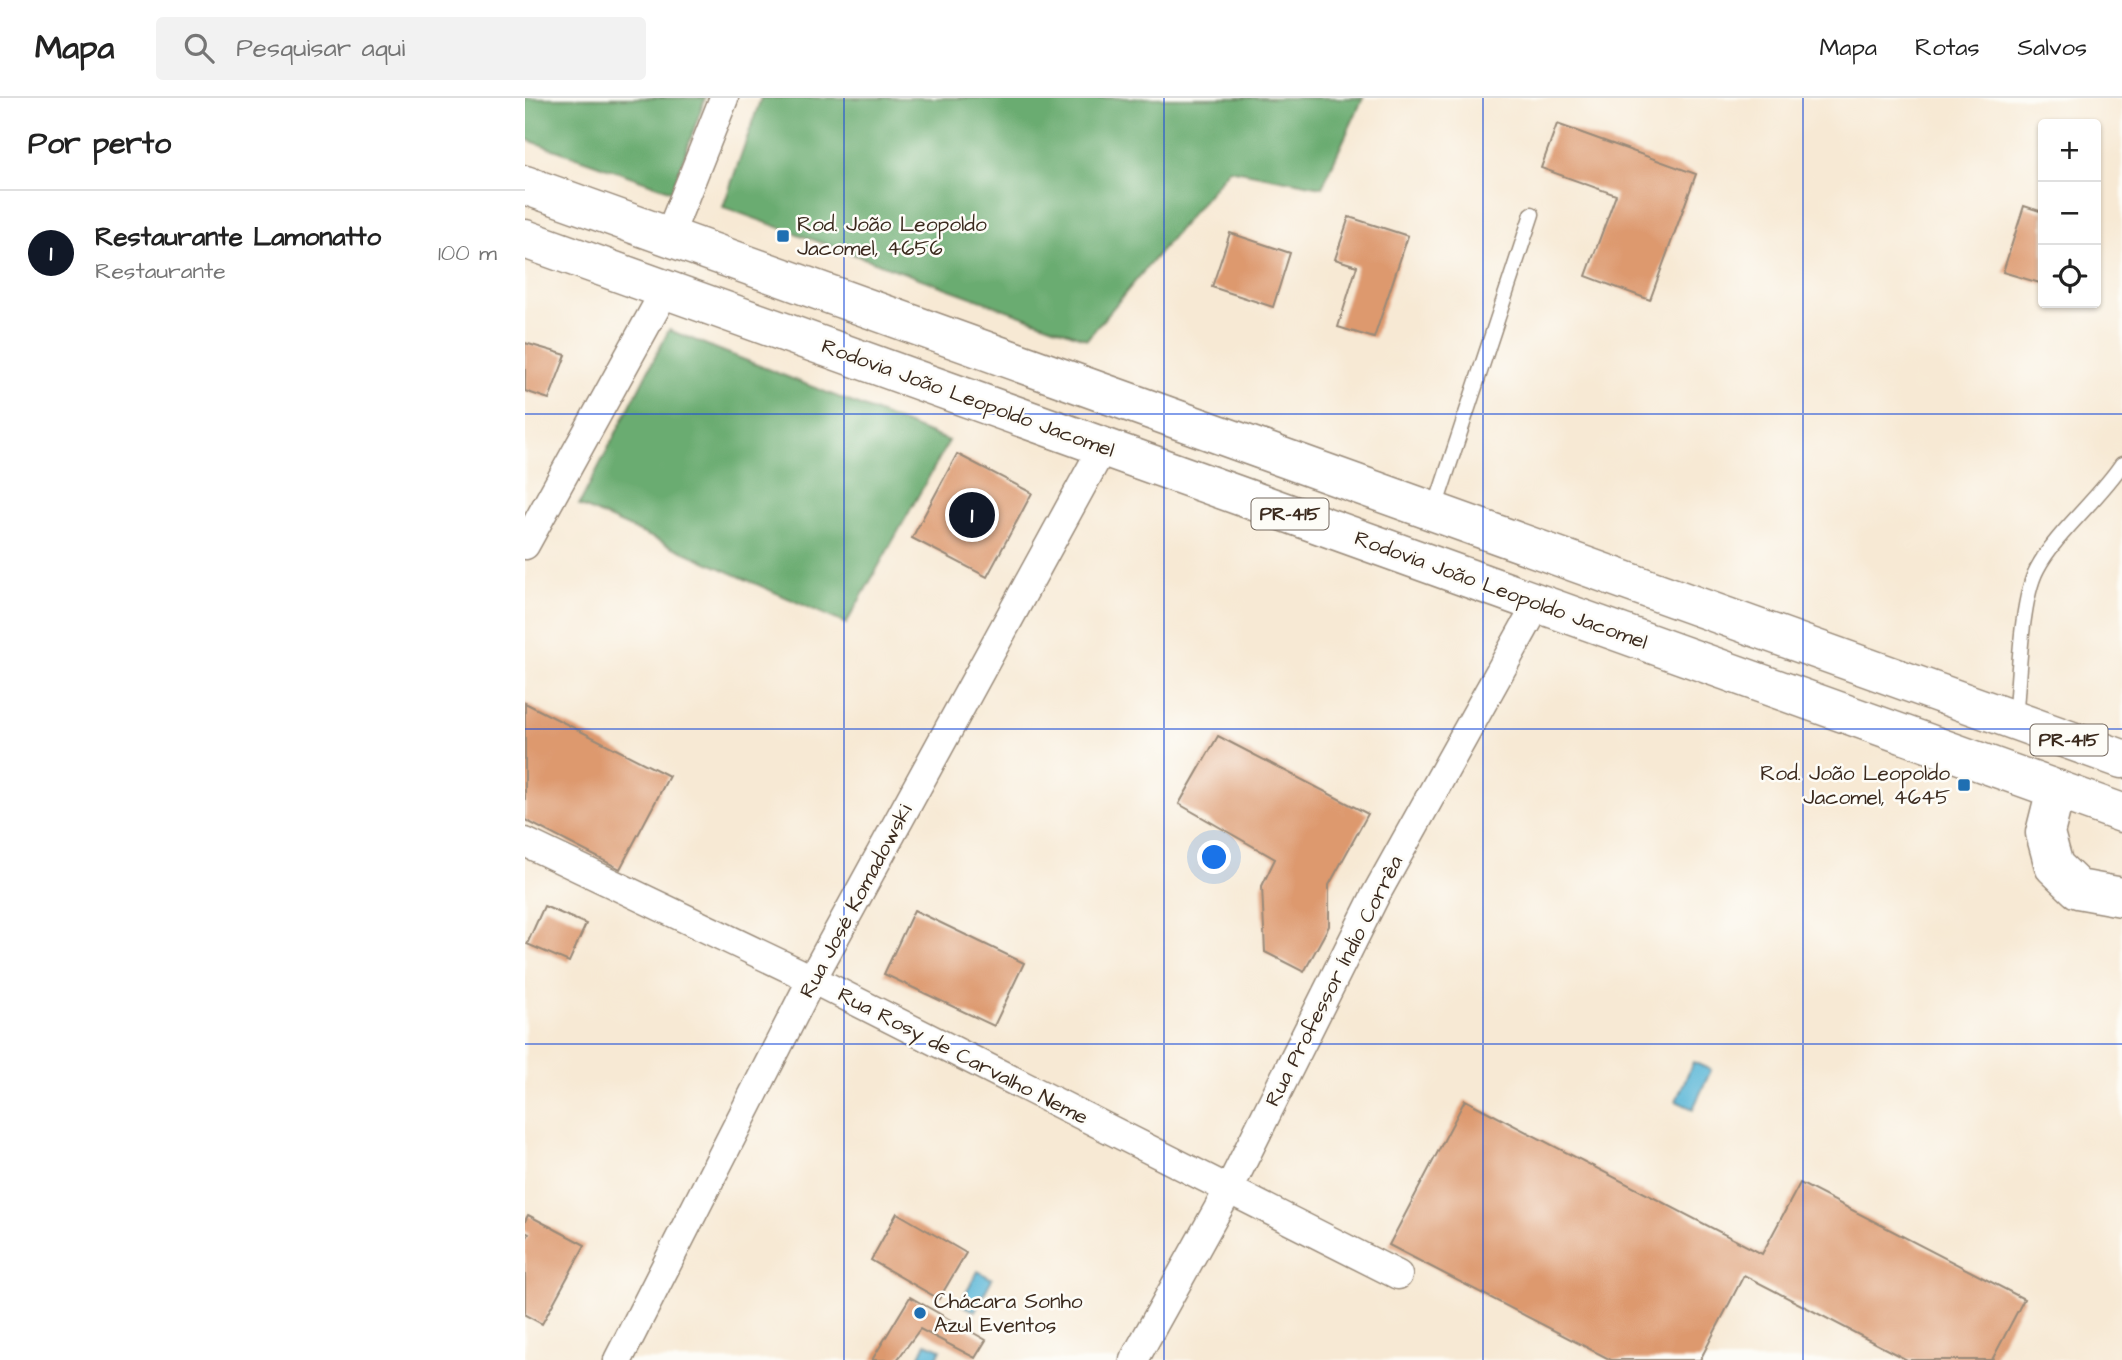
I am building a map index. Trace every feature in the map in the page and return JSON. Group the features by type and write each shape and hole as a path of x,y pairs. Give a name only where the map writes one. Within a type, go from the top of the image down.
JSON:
{"highway":[{"name":"PR-415","path":"525,185 2122,759"},
{"name":"Rodovia João Leopoldo Jacomel","path":"525,239 2122,813"},
{"path":"2056,789 2045,833 2054,866 2078,888 2122,897"}],"street":[{"path":"669,236 724,98"},
{"path":"525,545 667,289"},
{"name":"Rua José Komadowski","path":"618,1360 812,979 1103,447"},
{"name":"Rua Professor Índio Corrêa","path":"1135,1360 1228,1191 1375,896 1538,603"},
{"name":"Rua Rosy de Carvalho Neme","path":"525,842 812,979 1398,1275"}],"lane":[{"path":"1434,512 1532,214"},
{"path":"2015,721 2028,599 2035,572 2048,552 2103,493 2122,464"}],"green space":[{"path":"525,98 705,98 672,191 525,139"},
{"path":"761,98 1363,98 1322,187 1229,169 1087,339 723,207"},
{"path":"669,330 949,441 846,624 579,505"}],"water":[{"path":"1693,1062 1711,1070 1693,1109 1676,1101"},
{"path":"978,1271 992,1279 975,1311 960,1304"},
{"path":"926,1343 941,1349 936,1360 918,1360"}],"building":[{"path":"1557,124 1696,174 1650,300 1586,276 1616,195 1541,168"},
{"path":"2024,206 2038,210 2038,282 2003,272"},
{"path":"1349,217 1408,236 1374,338 1338,327 1357,266 1335,259"},
{"path":"1230,233 1290,253 1273,307 1212,287"},
{"path":"525,343 566,355 549,399 525,391"},
{"path":"957,454 1032,493 987,577 912,538"},
{"path":"525,703 669,776 620,869 525,820"},
{"path":"1218,736 1368,814 1329,885 1329,926 1304,972 1265,952 1262,886 1275,859 1179,804"},
{"path":"544,906 586,924 569,962 527,944"},
{"path":"914,910 1024,963 994,1026 884,974"},
{"path":"1465,1100 1762,1254 1800,1183 2024,1299 1992,1360 1907,1360 1744,1275 1700,1360 1611,1360 1389,1245"},
{"path":"897,1213 966,1253 939,1299 871,1260"},
{"path":"528,1215 585,1245 542,1324 525,1315 525,1241 529,1234 525,1232 525,1221"},
{"name":"Chácara Sonho Azul Eventos","path":"910,1297 986,1340 975,1358 920,1329 897,1360 872,1360"}],"place":[{"name":"Rod. João Leopoldo Jacomel, 4656","path":"783,236"},
{"name":"Restaurante Lamonatto","path":"972,515"},
{"name":"Rod. João Leopoldo Jacomel, 4645","path":"1964,785"},
{"name":"Chácara Sonho Azul Eventos","path":"920,1313"}]}
